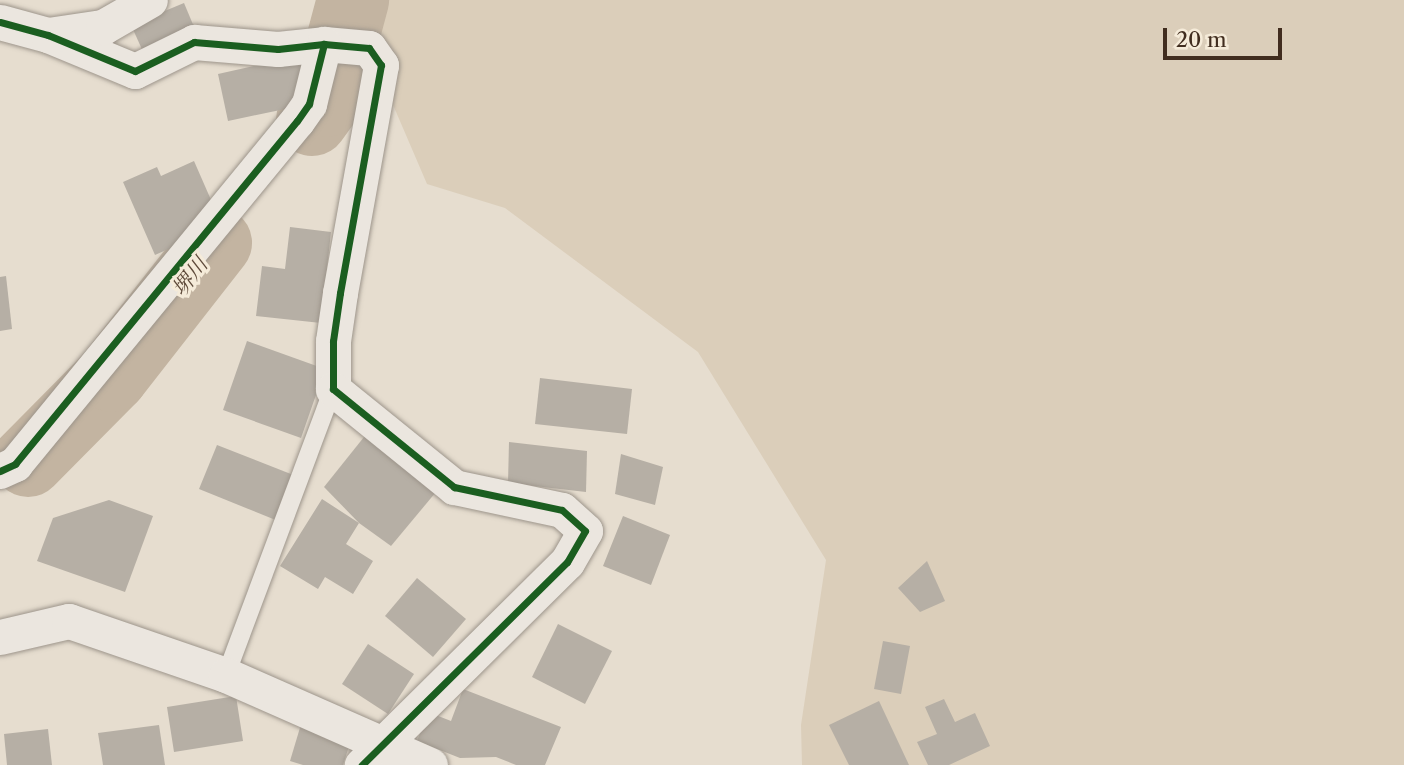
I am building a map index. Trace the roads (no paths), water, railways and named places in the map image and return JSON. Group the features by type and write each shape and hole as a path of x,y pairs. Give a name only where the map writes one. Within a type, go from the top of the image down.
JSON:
{"street":[{"path":"48,35 103,27 150,0"},
{"path":"0,22 48,35 135,71 194,42 278,49 324,44 369,48 381,65 340,293 333,341 333,389 454,487 562,510 585,531 567,562 372,754"},
{"path":"0,471 15,464 297,121 309,104 324,44"},
{"path":"0,637 69,621 226,675 372,754 430,765"}],"lane":[{"path":"226,675 333,389"}],"waterway":[{"name":"堺川","path":"312,120 326,101 353,0"},
{"name":"堺川","path":"28,461 112,376 216,243"}]}
